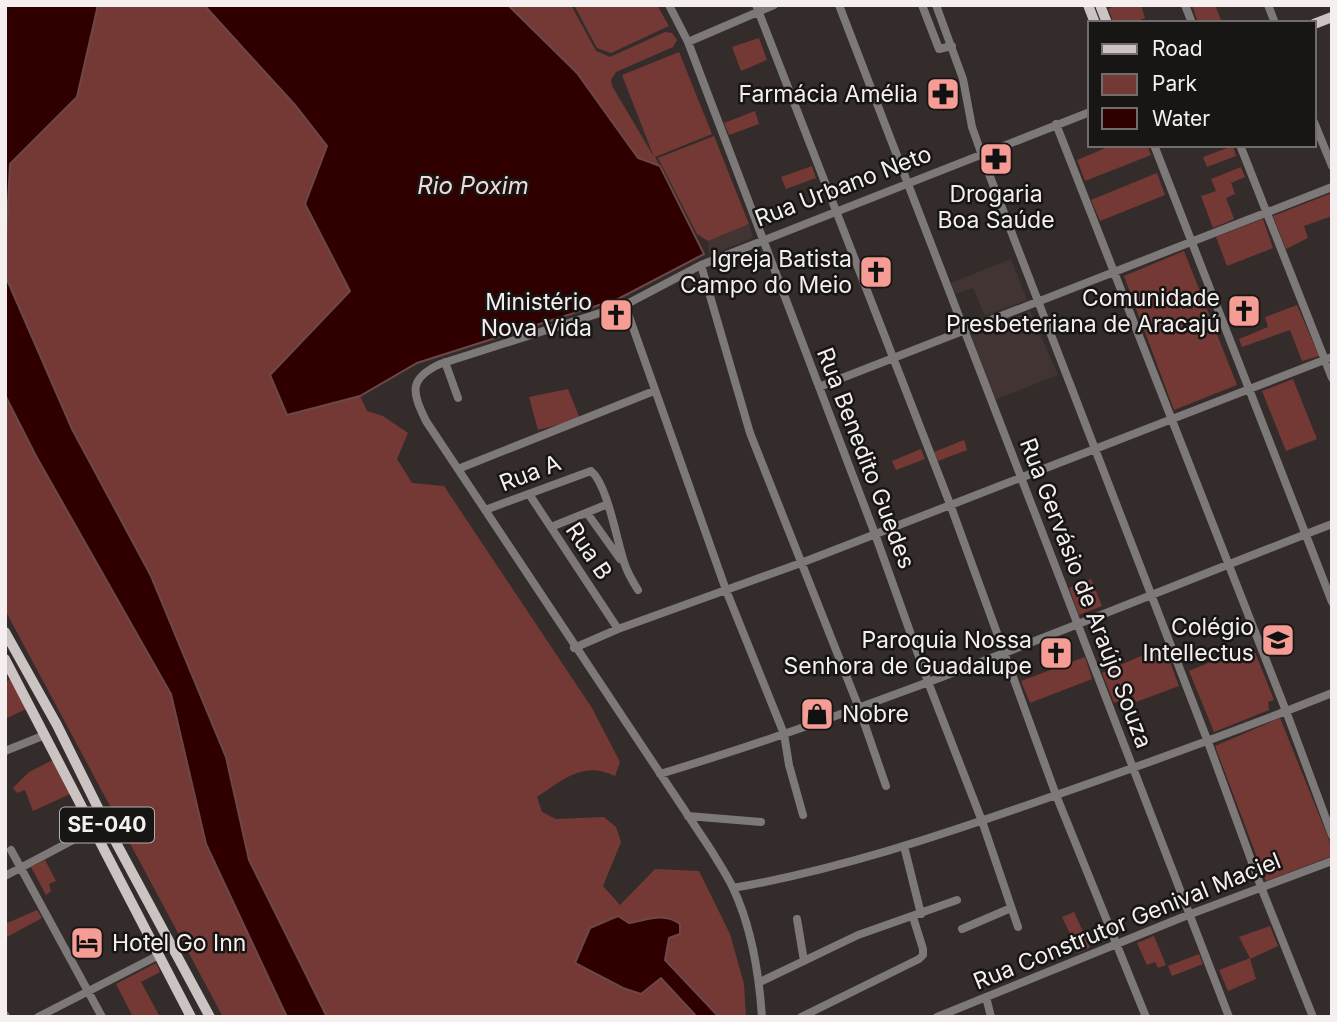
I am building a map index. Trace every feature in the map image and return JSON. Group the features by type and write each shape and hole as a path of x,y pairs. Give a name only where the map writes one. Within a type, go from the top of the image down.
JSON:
{"main road":[{"name":"SE-040","path":"5,632 57,725 106,824 210,1017"},
{"name":"SE-040","path":"5,659 191,1017"}],"street":[{"name":"Rua Benedito Guedes","path":"669,5 688,42 820,387 982,821 1018,927"},
{"path":"688,42 758,8 774,5"},
{"name":"Rua Gervásio de Araújo Souza","path":"839,5 1229,1017"},
{"path":"922,5 939,49 952,46"},
{"path":"936,5 963,79 972,127 982,155 1313,1017"},
{"path":"758,8 950,504 1056,795 1146,1017"},
{"name":"Rua Urbano Neto","path":"458,469 418,404 414,389 418,378 425,371 625,305 701,265 1088,113"},
{"path":"1056,124 1332,835"},
{"path":"1316,127 1332,166"},
{"path":"1155,147 1332,603"},
{"path":"1241,147 1328,359 1332,378"},
{"path":"820,387 1332,187"},
{"path":"701,265 750,433 859,708 886,786"},
{"path":"625,305 726,590 785,734 789,765 803,815"},
{"path":"574,648 1328,359"},
{"path":"446,362 458,398"},
{"path":"654,391 458,469 733,888 750,936 760,982 762,1017"},
{"name":"Rua A","path":"485,510 587,472 595,473 608,504"},
{"name":"Rua B","path":"529,494 618,629"},
{"path":"551,527 608,504 625,566"},
{"path":"587,513 625,566 638,590"},
{"path":"660,774 859,708 1332,523"},
{"path":"733,888 904,846 982,821 1208,742 1332,693"},
{"path":"5,751 45,735"},
{"path":"688,816 761,822"},
{"path":"5,876 94,829"},
{"path":"801,1017 814,1014 914,963 923,955 904,846"},
{"path":"11,850 102,1017"},
{"name":"Rua Construtor Genival Maciel","path":"937,1017 1188,915 1332,861"},
{"path":"760,982 858,935 957,900"},
{"path":"962,929 1011,908"},
{"path":"797,919 804,961"},
{"path":"38,1017 159,955"},
{"path":"986,997 991,1017"}],"shaded area":[{"path":"749,224 753,238 709,255 708,241"},
{"path":"1011,259 1027,300 985,316 973,288 955,294 951,283"},
{"path":"1030,311 1058,375 994,400 971,335"}],"green space":[{"path":"98,5 204,5 295,105 327,146 305,204 351,291 270,375 288,415 360,396 367,411 383,416 408,433 397,459 412,483 444,486 592,708 620,762 615,776 593,770 583,771 556,784 537,797 542,812 556,819 604,817 616,827 621,842 603,886 620,905 655,869 699,871 730,934 744,984 746,1017 719,1017 665,960 673,919 658,918 644,920 620,930 575,963 623,988 661,978 697,1017 327,1017 249,860 226,757 151,576 72,429 5,275 10,164 77,97"},
{"path":"508,5 571,5 596,51 610,57 665,32 672,33 677,40 673,47 616,72 611,80 612,86 654,157 622,75 679,52 712,134 655,157 660,166 638,158 577,73"},
{"path":"574,5 657,5 669,26 611,53 597,48"},
{"path":"1117,5 1141,5 1145,18 1138,21 1113,21 1108,9"},
{"path":"1192,5 1215,5 1221,20 1197,21"},
{"path":"759,38 767,60 741,71 732,47"},
{"path":"755,111 759,124 729,135 724,123"},
{"path":"714,136 749,224 708,241 697,234 658,158"},
{"path":"1108,147 1148,147 1151,155 1085,181 1077,160"},
{"path":"1230,147 1233,147 1236,156 1207,167 1203,157"},
{"path":"812,166 816,178 786,189 781,177"},
{"path":"1241,167 1245,177 1231,183 1235,194 1226,198 1234,219 1213,228 1201,196 1216,191 1211,179"},
{"path":"1157,173 1165,195 1100,221 1091,200"},
{"path":"1332,193 1332,216 1304,226 1308,238 1286,249 1273,216"},
{"path":"1263,219 1273,248 1227,266 1216,237"},
{"path":"1184,251 1237,385 1174,410 1124,276"},
{"path":"1297,305 1319,356 1302,361 1290,330 1242,347 1239,339 1268,327 1265,317"},
{"path":"1293,379 1317,439 1286,451 1262,391"},
{"path":"568,389 580,419 538,430 529,397"},
{"path":"5,395 36,456 172,694 206,844 287,1017 223,1017 5,610"},
{"path":"964,440 967,450 938,461 934,452"},
{"path":"921,449 925,459 896,470 892,461"},
{"path":"1091,579 1102,606 1079,615 1069,588"},
{"path":"1252,645 1274,700 1268,702 1269,710 1214,732 1189,671"},
{"path":"1164,646 1179,686 1136,702 1132,695 1114,703 1102,673"},
{"path":"1085,657 1092,679 1030,703 1021,681"},
{"path":"10,679 26,709 5,719 5,683"},
{"path":"1280,718 1332,847 1332,856 1266,881 1215,746"},
{"path":"53,760 70,794 33,811 25,790 17,793 13,788 29,772"},
{"path":"45,860 56,881 49,884 51,891 46,895 31,867"},
{"path":"37,910 42,918 5,938 5,924"},
{"path":"1074,912 1090,947 1079,953 1062,917"},
{"path":"1270,926 1278,946 1250,959 1256,979 1228,991 1219,970 1250,958 1239,937"},
{"path":"1154,936 1166,965 1158,968 1155,962 1147,965 1137,943"},
{"path":"1199,954 1203,964 1172,976 1168,966"},
{"path":"156,963 160,972 141,982 160,1017 133,1017 116,984"}],"water":[{"path":"5,5 98,5 77,97 10,164 5,262"},
{"name":"Rio Poxim","path":"204,5 508,5 577,73 638,158 660,166 704,254 618,299 417,363 360,396 287,415 270,375 350,291 305,204 327,146 295,105"},
{"path":"5,275 72,429 151,576 226,757 249,860 327,1017 287,1017 206,844 171,694 36,456 5,395"},
{"path":"618,916 629,923 668,918 680,924 680,934 669,938 665,960 719,1017 697,1017 661,978 641,994 623,988 575,963 590,928"}],"place":[{"name":"Farmácia Amélia","path":"943,94"},
{"name":"Drogaria Boa Saúde","path":"996,159"},
{"name":"Igreja Batista Campo do Meio","path":"876,272"},
{"name":"Comunidade Presbeteriana de Aracajú","path":"1244,311"},
{"name":"Ministério Nova Vida","path":"616,315"},
{"name":"Colégio Intellectus","path":"1278,640"},
{"name":"Paroquia Nossa Senhora de Guadalupe","path":"1056,653"},
{"name":"Nobre","path":"817,714"},
{"name":"Hotel Go Inn","path":"87,943"}]}
